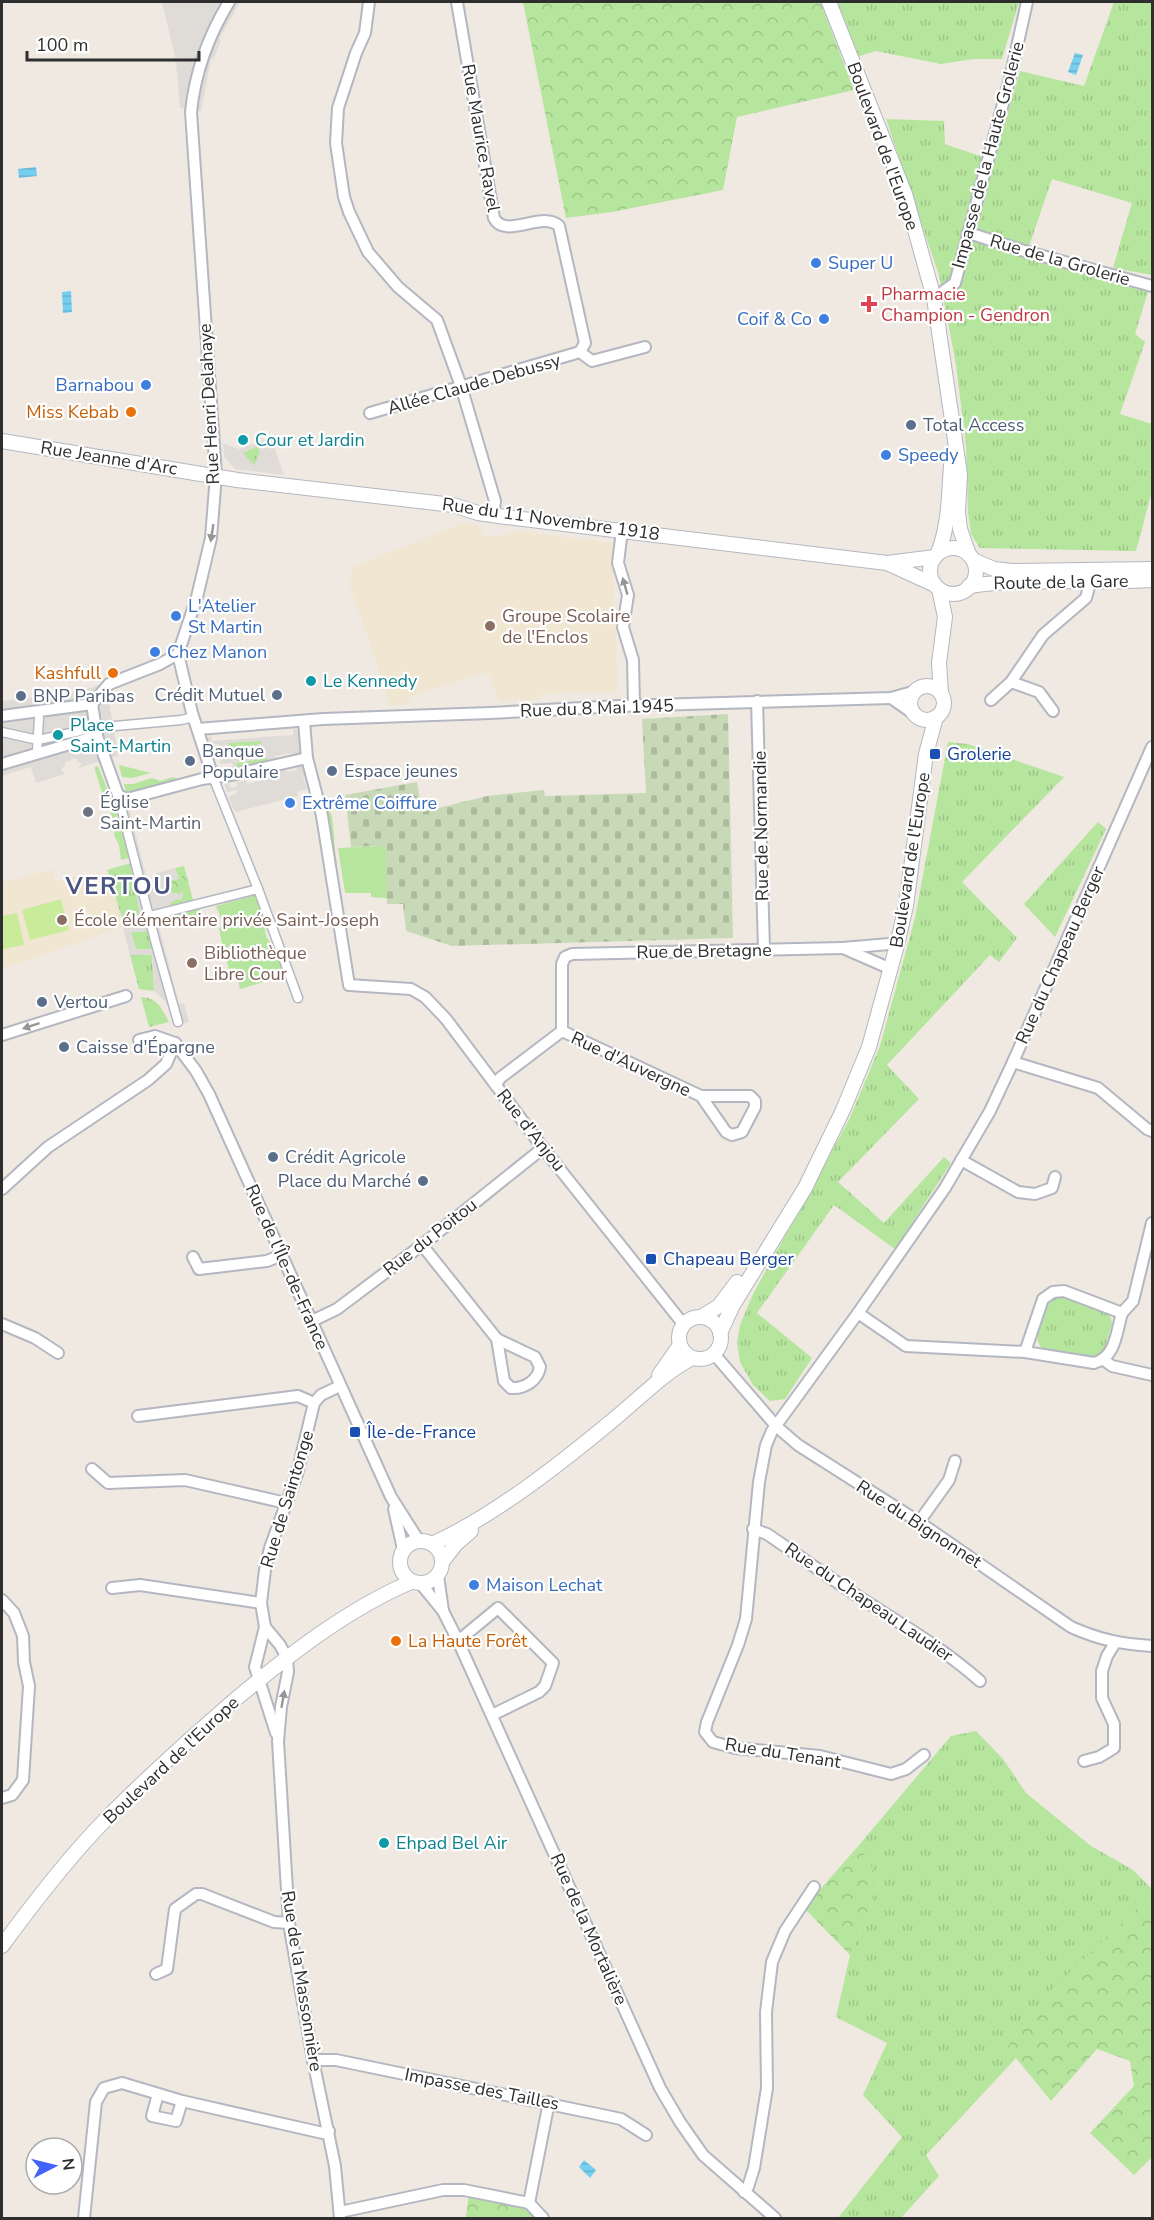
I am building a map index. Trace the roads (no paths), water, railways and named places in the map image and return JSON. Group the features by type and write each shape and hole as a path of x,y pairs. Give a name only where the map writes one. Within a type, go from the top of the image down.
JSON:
{"street":[{"name":"Rue Henri Delahaye","path":"178,654 197,597 211,538 216,475 192,133 192,105 195,83 211,34 230,2"},
{"path":"369,2 364,33 342,90 338,108 336,142 342,189 349,212 368,252 398,286 437,320 461,386 495,501 493,515"},
{"name":"Rue Maurice Ravel","path":"457,2 494,218 505,227 548,221 560,226 585,343 580,352"},
{"name":"Boulevard de l'Europe","path":"830,2 905,194 934,298 960,474 958,512 960,529 971,557"},
{"name":"Impasse de la Haute Grolerie","path":"934,298 954,283 1011,74 1027,2"},
{"name":"Rue de la Grolerie","path":"969,233 1021,250 1152,286"},
{"name":"Allée Claude Debussy","path":"370,414 580,352 592,361 645,347"},
{"name":"Boulevard de l'Europe","path":"937,555 946,532 949,516 949,484 954,434"},
{"name":"Rue Jeanne d'Arc","path":"2,441 216,475"},
{"name":"Rue du 11 Novembre 1918","path":"216,475 237,480 453,505 493,515 887,563 937,555"},
{"path":"622,530 618,563 627,590 628,601 623,627 633,660 634,705"},
{"path":"891,698 917,717 928,720 936,717 944,706 939,663 945,617 930,571 937,555 954,548 971,557 975,572 945,617"},
{"name":"Route de la Gare","path":"971,557 994,568 1012,571 1152,569"},
{"name":"Rue du 11 Novembre 1918","path":"887,563 937,587"},
{"name":"Route de la Gare","path":"965,589 1015,581 1152,580"},
{"path":"991,700 1011,682 1043,635 1086,598 1090,582"},
{"path":"937,587 948,593 965,589"},
{"path":"178,1022 118,795 92,731 92,705 109,684 160,664 178,654 192,713 213,777 298,998"},
{"path":"917,717 910,702 939,663"},
{"path":"1011,682 1039,692 1053,711"},
{"path":"920,689 933,688 941,694"},
{"name":"Rue du 8 Mai 1945","path":"198,729 304,721 634,705 891,698 920,689"},
{"name":"Rue de Normandie","path":"757,701 764,950"},
{"path":"2,716 92,705"},
{"name":"Boulevard de l'Europe","path":"917,717 926,754"},
{"name":"Boulevard de l'Europe","path":"720,1333 733,1305 806,1188 843,1110 869,1047 906,906 926,754 936,717"},
{"path":"37,750 39,718"},
{"path":"2,732 38,740 190,718"},
{"path":"118,795 128,799 213,777 237,774 307,758 304,721"},
{"path":"2,764 92,731"},
{"name":"Rue du Chapeau Berger","path":"777,1427 945,1188 990,1111 1152,747"},
{"name":"Rue d'Anjou","path":"307,758 322,816 349,986 411,990 425,997 446,1019 543,1148 684,1325"},
{"path":"150,916 258,889"},
{"name":"Rue de Bretagne","path":"562,1031 562,964 566,957 572,954 897,945"},
{"name":"Rue de Bretagne","path":"843,948 891,969"},
{"path":"2,1035 126,996"},
{"path":"496,1085 500,1078 562,1031"},
{"name":"Rue d'Auvergne","path":"562,1031 701,1096 750,1096 755,1101 755,1107 742,1131 732,1135 726,1132 701,1096"},
{"path":"2,1189 48,1147 148,1080 166,1064 176,1043 155,1035 139,1040"},
{"name":"Rue de l'Île-de-France","path":"176,1043 209,1094 391,1497 403,1549"},
{"path":"1013,1062 1098,1088 1147,1130 1152,1131"},
{"name":"Rue du Poitou","path":"312,1321 337,1309 422,1245 543,1148"},
{"path":"961,1160 1018,1192 1035,1194 1052,1188 1055,1177"},
{"path":"858,1313 906,1347 1025,1352 1094,1363 1104,1360 1111,1353 1122,1313 1133,1301 1152,1223"},
{"path":"422,1245 497,1339 535,1357 540,1367 539,1374 530,1383 519,1389 511,1388 504,1381 497,1339"},
{"path":"193,1257 199,1269 267,1261 282,1255"},
{"name":"Boulevard de l'Europe","path":"701,1317 719,1306 747,1271 760,1260"},
{"path":"1025,1352 1043,1299 1053,1292 1064,1291 1122,1313"},
{"path":"701,1317 711,1320 720,1333 721,1342 714,1354 704,1359 692,1358 680,1345 680,1332 684,1325 693,1318 701,1317"},
{"path":"2,1324 34,1338 58,1353"},
{"path":"646,1390 680,1345"},
{"name":"Rue du Bignonnet","path":"714,1354 777,1427 798,1445 919,1522 1071,1627 1090,1636 1115,1643 1152,1646"},
{"path":"479,1520 475,1528 456,1544 442,1562 438,1576 430,1582 416,1583 406,1578 399,1561 403,1549 408,1545 425,1542 479,1520 585,1444 646,1390 692,1358"},
{"path":"1104,1360 1112,1366 1152,1374"},
{"path":"138,1416 298,1396 314,1403 321,1395 340,1386"},
{"name":"Rue de Saintonge","path":"258,1681 255,1667 265,1627 261,1603 265,1570 270,1548 297,1474 314,1403"},
{"name":"Rue du Tenant","path":"777,1427 772,1431 766,1445 753,1529 746,1618 705,1732 713,1742 735,1748 820,1756 891,1774 906,1769 924,1755"},
{"path":"919,1522 949,1480 955,1461"},
{"path":"92,1469 108,1483 185,1480 286,1503"},
{"name":"Rue de l'Île-de-France","path":"391,1497 425,1542"},
{"name":"Rue du Chapeau Laudier","path":"753,1529 767,1534 958,1661 980,1681"},
{"path":"425,1542 437,1548 442,1562"},
{"name":"Boulevard de l'Europe","path":"367,1604 400,1567"},
{"name":"Rue de la Mortalière","path":"438,1576 443,1611"},
{"name":"Boulevard de l'Europe","path":"2,1946 53,1880 106,1820 179,1748 286,1658 367,1604 416,1583"},
{"name":"Rue de la Mortalière","path":"416,1583 443,1611 458,1641 660,2088 703,2155 775,2218"},
{"path":"112,1588 140,1585 261,1603"},
{"path":"2,1600 14,1613 23,1636 24,1662 29,1686 23,1780 12,1795 2,1798"},
{"path":"458,1641 498,1608 553,1663 545,1686 539,1692 492,1715"},
{"name":"Rue de Saintonge","path":"265,1627 280,1645 286,1658"},
{"path":"1084,1761 1099,1757 1114,1748 1114,1724 1102,1698 1102,1671 1115,1643"},
{"name":"Rue de la Massonnière","path":"286,1658 288,1678 281,1707 278,1741 289,1923 313,2060 329,2131 340,2215"},
{"name":"Rue de la Massonnière","path":"258,1681 268,1702 278,1741"},
{"path":"744,2192 754,2168 767,2088 766,2012 772,1962 784,1931 814,1887"},
{"path":"156,1974 166,1969 175,1908 196,1894 202,1894 274,1922 289,1923"},
{"name":"Impasse des Tailles","path":"313,2060 336,2060 549,2102 621,2120 646,2135"},
{"path":"84,2218 96,2102 104,2088 122,2083 182,2101 323,2133 329,2131"},
{"path":"158,2094 152,2116 176,2121 182,2101"},
{"path":"529,2203 549,2102"},
{"path":"340,2215 443,2190 464,2190 529,2203 543,2218"}],"water":[{"path":"1075,53 1083,55 1076,75 1068,72"},
{"path":"36,167 37,176 19,178 18,169"},
{"path":"71,291 72,312 63,313 62,292"},
{"path":"584,2160 596,2170 590,2178 579,2167"}],"place":[{"name":"Super U","path":"816,263"},
{"name":"Pharmacie Champion - Gendron","path":"869,304"},
{"name":"Coif & Co","path":"824,319"},
{"name":"Barnabou","path":"146,385"},
{"name":"Miss Kebab","path":"131,412"},
{"name":"Total Access","path":"911,425"},
{"name":"Cour et Jardin","path":"243,440"},
{"name":"Speedy","path":"886,455"},
{"name":"L'Atelier St Martin","path":"176,616"},
{"name":"Groupe Scolaire de l'Enclos","path":"490,626"},
{"name":"Chez Manon","path":"155,652"},
{"name":"Kashfull","path":"113,673"},
{"name":"Le Kennedy","path":"311,681"},
{"name":"Crédit Mutuel","path":"277,695"},
{"name":"BNP Paribas","path":"21,696"},
{"name":"Place Saint-Martin","path":"58,735"},
{"name":"Grolerie","path":"935,754"},
{"name":"Banque Populaire","path":"190,761"},
{"name":"Espace jeunes","path":"332,771"},
{"name":"Extrême Coiffure","path":"290,803"},
{"name":"Église Saint-Martin","path":"88,812"},
{"name":"École élémentaire privée Saint-Joseph","path":"62,920"},
{"name":"Bibliothèque Libre Cour","path":"192,963"},
{"name":"Vertou","path":"42,1002"},
{"name":"Caisse d'Épargne","path":"64,1047"},
{"name":"Crédit Agricole","path":"273,1157"},
{"name":"Place du Marché","path":"423,1181"},
{"name":"Chapeau Berger","path":"651,1259"},
{"name":"Île-de-France","path":"355,1432"},
{"name":"Maison Lechat","path":"474,1585"},
{"name":"La Haute Forêt","path":"396,1641"},
{"name":"Ehpad Bel Air","path":"384,1843"}],"district":[{"name":"VERTOU","path":"119,886"}]}
